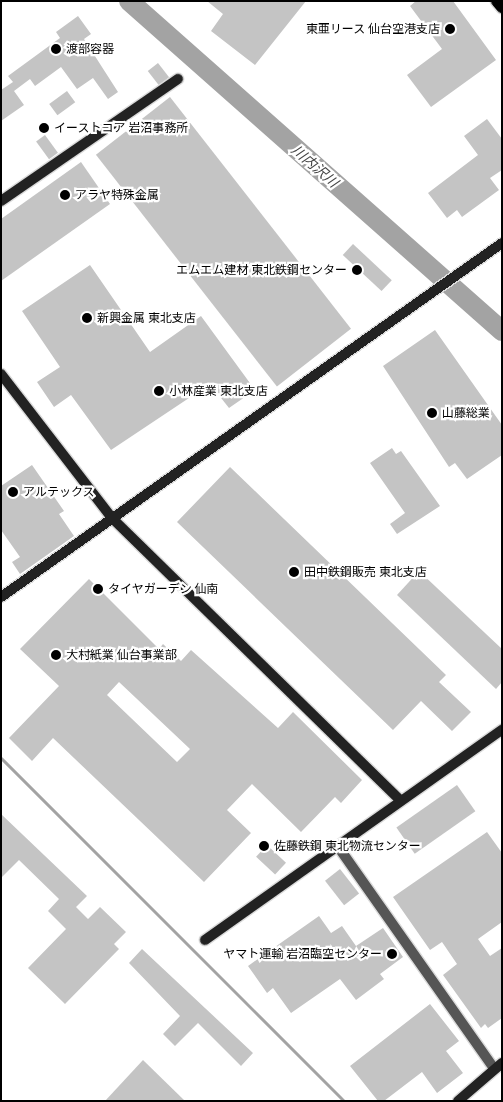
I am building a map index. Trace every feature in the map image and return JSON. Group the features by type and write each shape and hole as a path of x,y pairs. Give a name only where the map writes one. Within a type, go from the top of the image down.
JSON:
{"main road":[{"path":"498,1 502,7"}],"street":[{"path":"1,201 178,80"},
{"path":"1,597 466,270 502,242"},
{"path":"1,374 112,518 401,801"},
{"path":"205,940 502,730"},
{"path":"338,845 498,1066 458,1101"}],"building":[{"path":"207,1 306,1 255,65 211,31 223,14"},
{"path":"416,1 453,1 496,60 431,107 407,75 442,49 410,6"},
{"path":"78,16 91,34 84,39 118,92 108,99 93,78 77,89 61,67 35,86 30,79 14,91 24,105 1,121 1,90 13,82 8,76 60,38 56,32"},
{"path":"158,63 169,77 159,85 148,71"},
{"path":"67,91 75,102 57,115 49,104"},
{"path":"170,97 351,329 277,387 96,155"},
{"path":"487,119 502,139 502,170 490,178 499,190 462,217 457,210 447,218 428,193 478,155 464,136"},
{"path":"45,135 58,153 49,159 36,141"},
{"path":"81,162 110,204 1,281 1,219"},
{"path":"353,244 392,280 382,291 343,255"},
{"path":"90,265 150,352 201,316 255,390 229,408 210,384 111,450 71,395 54,407 37,382 60,367 22,311"},
{"path":"435,330 502,425 502,455 467,479 455,463 449,467 383,366"},
{"path":"392,448 396,454 401,451 440,506 397,534 390,524 405,513 370,463"},
{"path":"32,465 64,511 59,514 74,536 20,574 12,562 20,557 1,530 1,486"},
{"path":"230,467 446,675 439,682 471,712 452,731 421,701 393,730 177,522"},
{"path":"419,571 502,649 502,682 496,689 397,595"},
{"path":"89,579 159,649 163,644 181,661 191,650 278,728 293,712 362,780 341,803 335,797 301,832 252,784 227,810 251,833 204,882 53,738 32,761 9,738 59,686 20,649","holes":["119,682 190,749 177,762 107,695"]},
{"path":"457,785 475,811 415,854 396,827"},
{"path":"1,814 87,896 76,907 88,919 100,907 126,932 114,944 119,949 65,1004 28,968 66,929 48,911 59,899 19,860 1,878"},
{"path":"487,832 502,853 502,922 478,939 490,956 502,948 502,1018 488,1028 485,1024 481,1028 443,975 457,964 442,942 430,950 393,897"},
{"path":"267,845 286,863 275,874 256,857"},
{"path":"340,869 359,893 344,905 325,881"},
{"path":"319,916 331,933 342,926 356,946 383,928 403,957 380,974 384,979 356,1000 340,979 291,1013 273,988 267,993 248,966"},
{"path":"142,949 253,1053 241,1066 198,1023 175,1046 163,1034 180,1016 129,963"},
{"path":"430,1004 459,1041 446,1051 463,1073 437,1093 422,1072 384,1101 378,1101 350,1066"},
{"path":"143,1060 185,1101 105,1101"}],"waterway":[{"name":"川内沢川","path":"129,1 502,331"},
{"path":"1,758 344,1101"}],"place":[{"name":"東亜リース 仙台空港支店","path":"450,29"},
{"name":"渡部容器","path":"56,49"},
{"name":"イーストコア 岩沼事務所","path":"44,128"},
{"name":"アラヤ特殊金属","path":"65,195"},
{"name":"エムエム建材 東北鉄鋼センター","path":"357,270"},
{"name":"新興金属 東北支店","path":"87,318"},
{"name":"小林産業 東北支店","path":"159,391"},
{"name":"山藤総業","path":"432,413"},
{"name":"アルテックス","path":"13,492"},
{"name":"田中鉄鋼販売 東北支店","path":"294,572"},
{"name":"タイヤガーデン 仙南","path":"98,589"},
{"name":"大村紙業 仙台事業部","path":"56,655"},
{"name":"佐藤鉄鋼 東北物流センター","path":"264,846"},
{"name":"ヤマト運輸 岩沼臨空センター","path":"392,954"}]}
